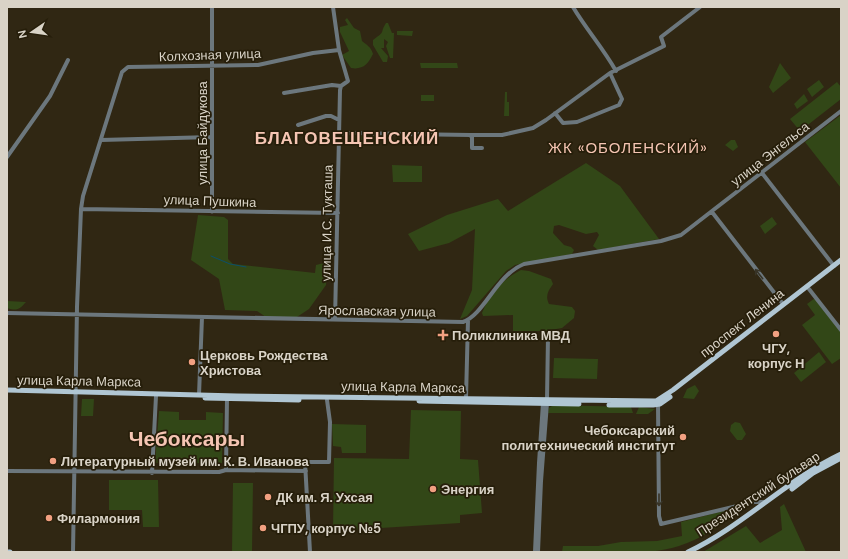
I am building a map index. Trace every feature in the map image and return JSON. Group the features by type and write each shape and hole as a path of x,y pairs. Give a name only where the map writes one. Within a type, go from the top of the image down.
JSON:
{"main road":[{"name":"проспект Ленина","path":"657,403 664,402 701,371 841,262"},
{"name":"улица Карла Маркса","path":"7,390 327,399"},
{"name":"улица Карла Маркса","path":"154,394 227,399 384,399 657,403"},
{"name":"Президентский бульвар","path":"688,552 769,502 811,470 841,454"},
{"name":"Президентский бульвар","path":"696,552 759,512 814,473 841,458"}],"street":[{"name":"улица Байдукова","path":"212,7 212,212"},
{"path":"284,93 332,85 341,86 348,81 339,50 332,7"},
{"path":"573,7 582,22 599,42 616,71"},
{"path":"339,133 502,135 516,133 535,126 610,73 664,46 661,38 700,7"},
{"name":"Колхозная улица","path":"101,140 122,72 128,67 258,65 313,53 339,50"},
{"path":"7,157 50,96 68,60"},
{"path":"555,113 563,123 572,124 619,105 622,99 610,73"},
{"name":"улица И.С. Тукташа","path":"335,320 341,86"},
{"name":"улица Энгельса","path":"712,212 841,111"},
{"path":"298,125 326,116 331,116 339,120"},
{"path":"470,135 472,137 472,148 482,148"},
{"path":"73,552 77,313 81,209 83,196 101,140 212,137"},
{"path":"762,173 835,267"},
{"name":"улица Пушкина","path":"81,209 338,213"},
{"path":"466,400 468,320 507,274 517,266 534,261 667,240 681,235 712,212 783,307"},
{"path":"808,287 841,330"},
{"name":"Ярославская улица","path":"7,312 458,323 468,320"},
{"path":"200,395 202,317"},
{"path":"538,552 548,336"},
{"path":"152,473 154,394"},
{"path":"226,470 227,399"},
{"path":"310,552 305,462 329,462 330,422 327,399"},
{"path":"535,552 537,490 546,402"},
{"path":"657,403 659,516 661,524 754,502 769,502"},
{"path":"7,471 152,473 219,472 226,470 306,471"}],"green space":[{"path":"347,18 354,28 360,31 362,41 370,48 373,54 365,66 359,68 351,68 342,55 349,51 340,32 340,27 348,25 345,20"},
{"path":"386,23 388,23 392,33 394,33 393,58 390,58 386,46 388,42 384,39 384,48 381,48 388,56 387,62 383,62 373,45 373,40 381,33"},
{"path":"397,31 413,31 412,36 397,35"},
{"path":"420,63 457,63 458,68 421,68"},
{"path":"780,63 791,78 773,93 769,87"},
{"path":"819,80 824,87 812,97 807,89"},
{"path":"837,82 841,87 841,99 800,131 790,119"},
{"path":"505,92 507,92 507,102 509,102 509,116 504,116"},
{"path":"804,94 808,101 797,109 794,104"},
{"path":"421,95 434,95 434,101 421,101"},
{"path":"841,115 841,188 805,142"},
{"path":"346,136 388,136 389,139 345,140 344,138"},
{"path":"731,140 735,140 738,147 733,151 725,145"},
{"path":"586,163 620,186 659,239 598,250 593,246 599,235 597,232 586,234 559,225 554,226 553,233 564,245 571,247 574,250 572,254 515,265 506,271 467,316 460,319 472,290 475,229 449,243 419,251 408,234 447,215 498,199 508,211"},
{"path":"392,165 422,166 422,182 393,182"},
{"path":"198,215 224,217 228,220 228,259 233,264 315,273 316,265 328,262 326,285 309,309 297,317 266,317 257,311 225,310 219,279 191,260"},
{"path":"772,217 777,224 765,234 760,226"},
{"path":"521,270 529,271 551,279 553,284 548,291 547,296 549,304 572,307 575,311 574,318 562,328 545,331 513,331 513,315 483,316 482,313 485,306 493,294 503,282"},
{"path":"815,298 841,332 841,358 832,364 802,325 815,315 807,304"},
{"path":"7,301 26,302 20,308 13,309 7,308"},
{"path":"819,352 826,362 801,382 794,373"},
{"path":"554,358 598,359 597,379 553,378"},
{"path":"695,385 699,391 694,399 683,398 687,389"},
{"path":"82,399 94,399 93,416 81,416"},
{"path":"553,405 631,407 633,413 548,413 549,408"},
{"path":"639,407 655,409 648,414 636,414"},
{"path":"411,410 461,411 460,459 478,460 482,513 460,515 460,523 333,531 334,458 409,459"},
{"path":"159,411 179,412 179,420 206,420 206,412 223,413 222,463 155,463"},
{"path":"735,422 740,423 746,434 742,440 737,440 730,431 731,425"},
{"path":"332,424 366,425 366,453 342,453 341,447 333,446"},
{"path":"109,480 158,480 159,527 143,527 142,510 109,510"},
{"path":"233,483 253,483 252,552 232,552"},
{"path":"751,504 707,533 689,543 679,546 651,552 636,553 562,552 563,546 598,546 621,542 657,541 682,536 681,522"},
{"path":"784,504 806,552 703,552 746,526 760,543 782,530 780,507"}],"waterway":[{"path":"211,256 230,264 246,267"}],"place":[{"name":"ЧГУ, корпус Н","path":"776,334"},
{"name":"Поликлиника МВД","path":"443,335"},
{"name":"Церковь Рождества Христова","path":"192,362"},
{"name":"Чебоксарский политехнический институт","path":"683,437"},
{"name":"Литературный музей им. К. В. Иванова","path":"53,461"},
{"name":"Энергия","path":"433,489"},
{"name":"ДК им. Я. Ухсая","path":"268,497"},
{"name":"Филармония","path":"49,518"},
{"name":"ЧГПУ, корпус №5","path":"263,528"}],"district":[{"name":"БЛАГОВЕЩЕНСКИЙ","path":"347,138"},
{"name":"ЖК «ОБОЛЕНСКИЙ»","path":"628,148"},
{"name":"Чебоксары","path":"187,439"}]}
